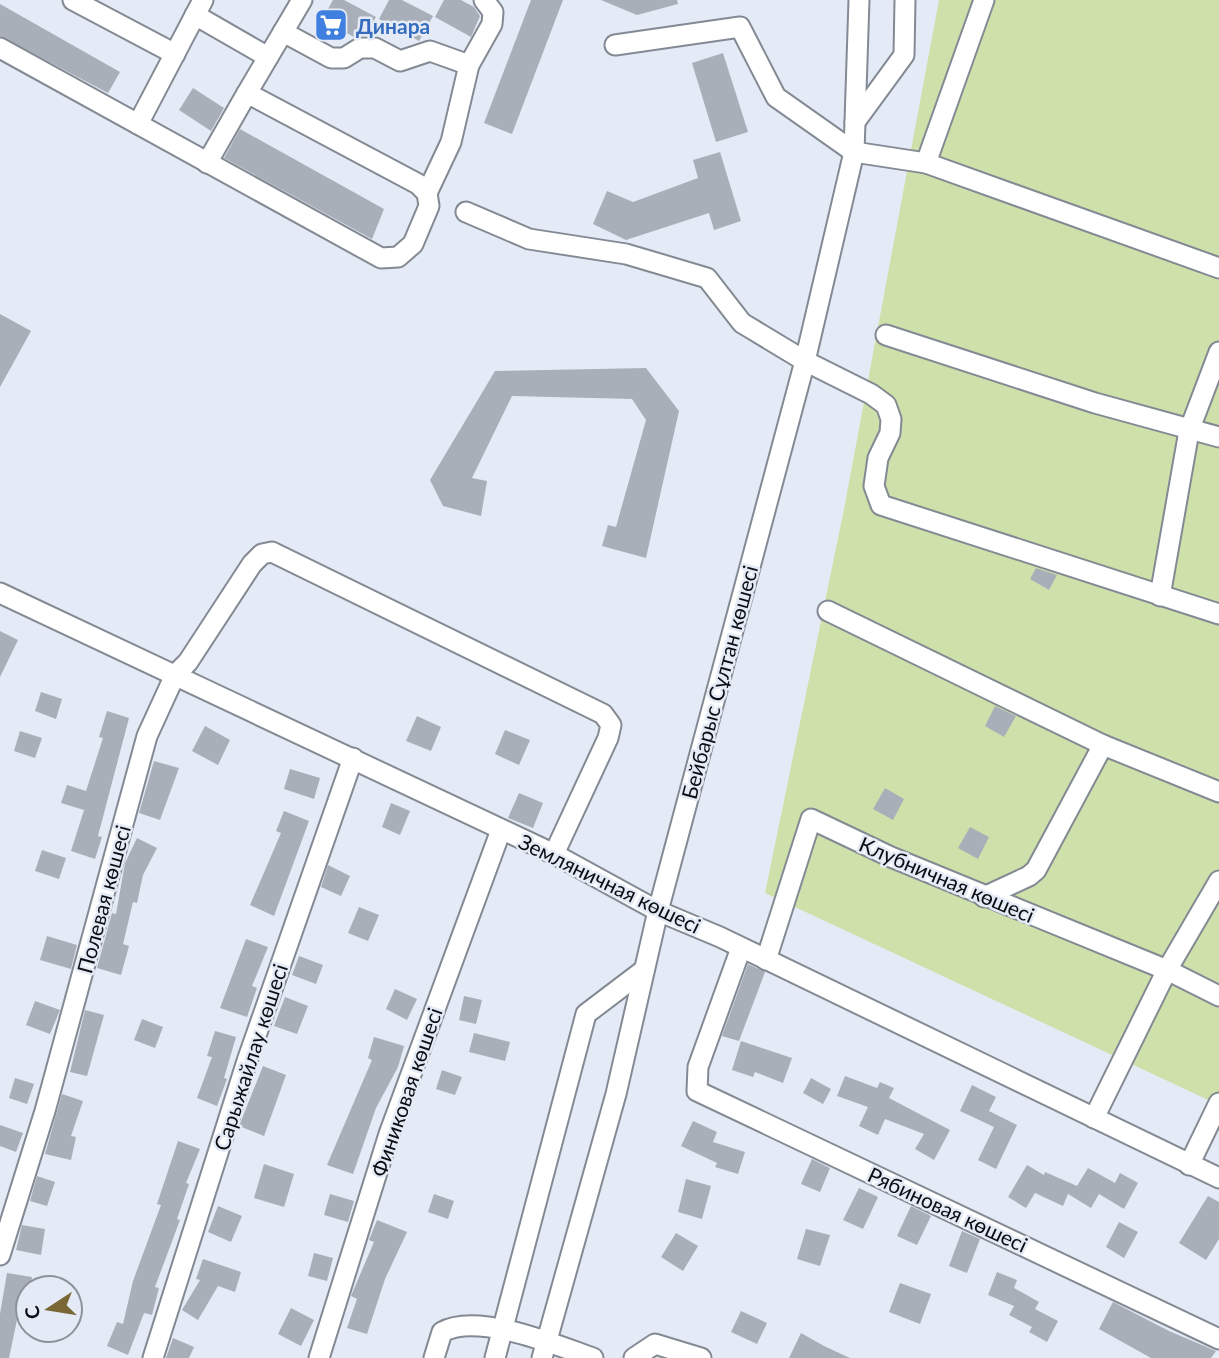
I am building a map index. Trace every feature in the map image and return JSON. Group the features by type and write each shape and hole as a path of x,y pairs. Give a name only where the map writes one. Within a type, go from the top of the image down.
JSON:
{"street":[{"path":"73,0 175,54"},
{"path":"207,163 302,0"},
{"path":"426,193 451,142 469,65 492,24 493,12 484,0"},
{"name":"Бейбарыс Сұлтан көшесі","path":"544,1350 616,1094 658,911 805,361 853,152 859,0"},
{"path":"855,122 904,55 905,0"},
{"path":"926,163 984,0"},
{"path":"138,124 199,8 268,57"},
{"path":"615,45 740,27 776,97 853,152 926,163 1219,268"},
{"path":"283,32 331,58 344,58 360,48 375,48 400,61 430,51 469,65"},
{"path":"0,48 381,258 398,257 413,244 429,205 426,193 418,184 247,93"},
{"path":"466,212 528,239 626,254 707,278 742,323 886,405 891,419 890,433 878,458 874,486 881,505 1219,614"},
{"path":"886,335 1219,437"},
{"path":"1160,596 1189,430 1219,352"},
{"name":"Полевая көшесі","path":"0,1255 45,1111 147,736 175,675 188,662 252,564 262,554 272,552 603,714 611,725 608,738 554,854"},
{"name":"Земляничная көшесі","path":"0,593 554,854 658,911 741,948 1219,1178"},
{"path":"828,611 1103,745 1219,792"},
{"path":"984,897 1036,870 1103,745"},
{"name":"Сарыжайлау көшесі","path":"153,1358 247,1061 353,758"},
{"name":"Клубничная көшесі","path":"766,960 811,819 984,897 1167,970 1219,996"},
{"name":"Финиковая көшесі","path":"319,1358 389,1134 501,830"},
{"path":"1094,1118 1167,970 1219,881"},
{"name":"Рябиновая көшесі","path":"741,948 698,1067 697,1091 1219,1339"},
{"path":"495,1358 586,1014 644,970"},
{"path":"1189,1165 1219,1103"},
{"path":"434,1358 442,1332 453,1326 501,1330 544,1350 593,1358"},
{"path":"634,1358 655,1344 701,1358"}],"green space":[{"path":"939,0 1219,0 1219,1105 765,893 844,509"}],"building":[{"path":"333,0 344,0 376,17 365,36 354,37 322,20"},
{"path":"389,0 402,0 433,16 419,41 379,19"},
{"path":"444,0 461,0 474,7 480,16 471,37 435,17"},
{"path":"531,0 563,0 512,134 484,123"},
{"path":"601,0 677,0 678,4 637,15"},
{"path":"0,4 120,72 108,93 0,36"},
{"path":"723,53 748,132 716,142 692,63"},
{"path":"193,88 224,108 211,131 179,110"},
{"path":"240,129 384,209 372,239 224,158"},
{"path":"720,152 741,221 714,230 709,213 626,240 593,224 607,191 633,202 698,178 693,160"},
{"path":"0,314 31,331 0,387"},
{"path":"646,368 679,411 646,558 602,546 608,525 616,527 646,420 632,399 512,396 472,478 487,481 481,516 443,506 430,480 495,371"},
{"path":"1036,568 1057,575 1049,590 1030,579"},
{"path":"0,631 18,640 0,677"},
{"path":"41,692 62,699 56,719 35,711"},
{"path":"995,706 1016,716 1004,737 985,726"},
{"path":"107,711 129,718 98,836 102,837 95,859 71,851 84,810 61,803 67,785 86,791 103,738 99,737"},
{"path":"417,716 441,727 431,751 406,741"},
{"path":"205,726 230,740 218,765 192,751"},
{"path":"505,730 530,740 519,765 495,754"},
{"path":"20,731 42,738 35,758 14,751"},
{"path":"154,761 179,768 160,820 139,813"},
{"path":"290,769 320,778 314,799 284,789"},
{"path":"885,788 904,799 893,820 873,809"},
{"path":"519,793 543,803 533,828 508,818"},
{"path":"391,803 410,811 400,835 382,827"},
{"path":"284,811 309,821 274,916 250,905 281,833 276,831"},
{"path":"970,827 989,837 978,859 958,848"},
{"path":"137,838 157,848 143,875 137,903 133,902 123,944 129,946 121,975 97,968 112,913 116,914 125,863"},
{"path":"42,850 66,858 59,879 35,871"},
{"path":"328,865 350,876 341,896 321,887"},
{"path":"359,907 379,915 368,941 348,933"},
{"path":"47,936 77,945 71,969 40,960"},
{"path":"246,939 268,947 252,986 257,988 247,1017 220,1008"},
{"path":"299,956 323,965 316,984 292,975"},
{"path":"748,964 765,972 739,1041 722,1036"},
{"path":"395,989 417,999 407,1020 386,1009"},
{"path":"464,996 482,1000 476,1024 459,1020"},
{"path":"285,997 308,1006 297,1034 274,1026"},
{"path":"35,1001 60,1010 50,1034 26,1025"},
{"path":"85,1010 104,1015 87,1076 70,1072"},
{"path":"142,1019 163,1027 155,1048 134,1040"},
{"path":"215,1031 236,1037 224,1078 227,1079 217,1106 197,1098 212,1057 207,1056"},
{"path":"474,1033 510,1042 505,1061 469,1052"},
{"path":"374,1037 404,1046 398,1067 376,1108 353,1174 327,1165 372,1060 368,1058"},
{"path":"741,1041 792,1058 783,1083 755,1072 753,1077 732,1070"},
{"path":"263,1066 286,1075 264,1136 239,1126"},
{"path":"442,1070 462,1077 455,1095 436,1089"},
{"path":"845,1076 877,1088 880,1082 894,1088 889,1098 950,1130 934,1160 915,1149 924,1134 885,1119 878,1135 859,1126 868,1107 837,1096"},
{"path":"15,1078 34,1084 27,1104 9,1098"},
{"path":"811,1078 831,1089 823,1104 803,1093"},
{"path":"972,1085 996,1097 989,1111 1017,1125 996,1169 978,1160 994,1127 960,1111"},
{"path":"62,1094 83,1101 71,1136 76,1137 71,1160 45,1154"},
{"path":"693,1121 717,1132 713,1142 745,1152 738,1174 715,1167 717,1163 681,1146"},
{"path":"0,1125 23,1133 16,1152 0,1146"},
{"path":"178,1141 200,1149 186,1183 189,1184 177,1219 180,1220 155,1287 159,1288 152,1315 144,1313 128,1355 107,1346 117,1322 123,1324 133,1281 161,1205 157,1204"},
{"path":"812,1159 830,1168 820,1192 801,1184"},
{"path":"264,1164 294,1174 284,1207 254,1198"},
{"path":"1027,1165 1044,1175 1045,1172 1077,1186 1088,1168 1115,1183 1120,1173 1138,1183 1124,1209 1099,1194 1091,1208 1068,1194 1063,1206 1035,1193 1026,1208 1008,1197"},
{"path":"37,1176 55,1182 47,1206 30,1201"},
{"path":"686,1179 711,1186 702,1219 678,1212"},
{"path":"859,1188 878,1197 863,1229 843,1220"},
{"path":"330,1194 354,1201 348,1222 324,1215"},
{"path":"434,1194 454,1201 448,1219 428,1212"},
{"path":"1208,1196 1219,1202 1219,1239 1206,1260 1179,1243"},
{"path":"218,1206 242,1216 231,1242 208,1232"},
{"path":"911,1206 931,1216 917,1245 897,1236"},
{"path":"377,1220 407,1232 385,1279 367,1334 347,1328 357,1299 351,1296 374,1242 369,1240"},
{"path":"1119,1222 1138,1232 1124,1258 1106,1247"},
{"path":"22,1225 45,1229 41,1255 16,1250"},
{"path":"806,1229 830,1235 820,1266 797,1259"},
{"path":"962,1231 980,1239 967,1273 949,1266"},
{"path":"676,1233 698,1246 683,1271 661,1257"},
{"path":"314,1253 333,1258 327,1281 308,1276"},
{"path":"203,1259 241,1272 235,1292 218,1286 198,1320 182,1310 200,1280 196,1279"},
{"path":"997,1272 1017,1280 1014,1288 1039,1302 1035,1309 1058,1321 1047,1342 1029,1332 1032,1327 1009,1315 1014,1306 988,1295"},
{"path":"7,1273 14,1274 14,1334 9,1358 0,1358 0,1314"},
{"path":"900,1283 931,1294 920,1324 889,1312"},
{"path":"1113,1302 1169,1331 1216,1351 1211,1358 1151,1358 1099,1329"},
{"path":"291,1308 314,1320 301,1346 278,1334"},
{"path":"741,1311 767,1323 757,1344 731,1332"},
{"path":"801,1333 824,1346 850,1358 789,1358"},
{"path":"173,1338 194,1347 189,1358 166,1358"}],"place":[{"name":"Динара","path":"331,25"}]}
